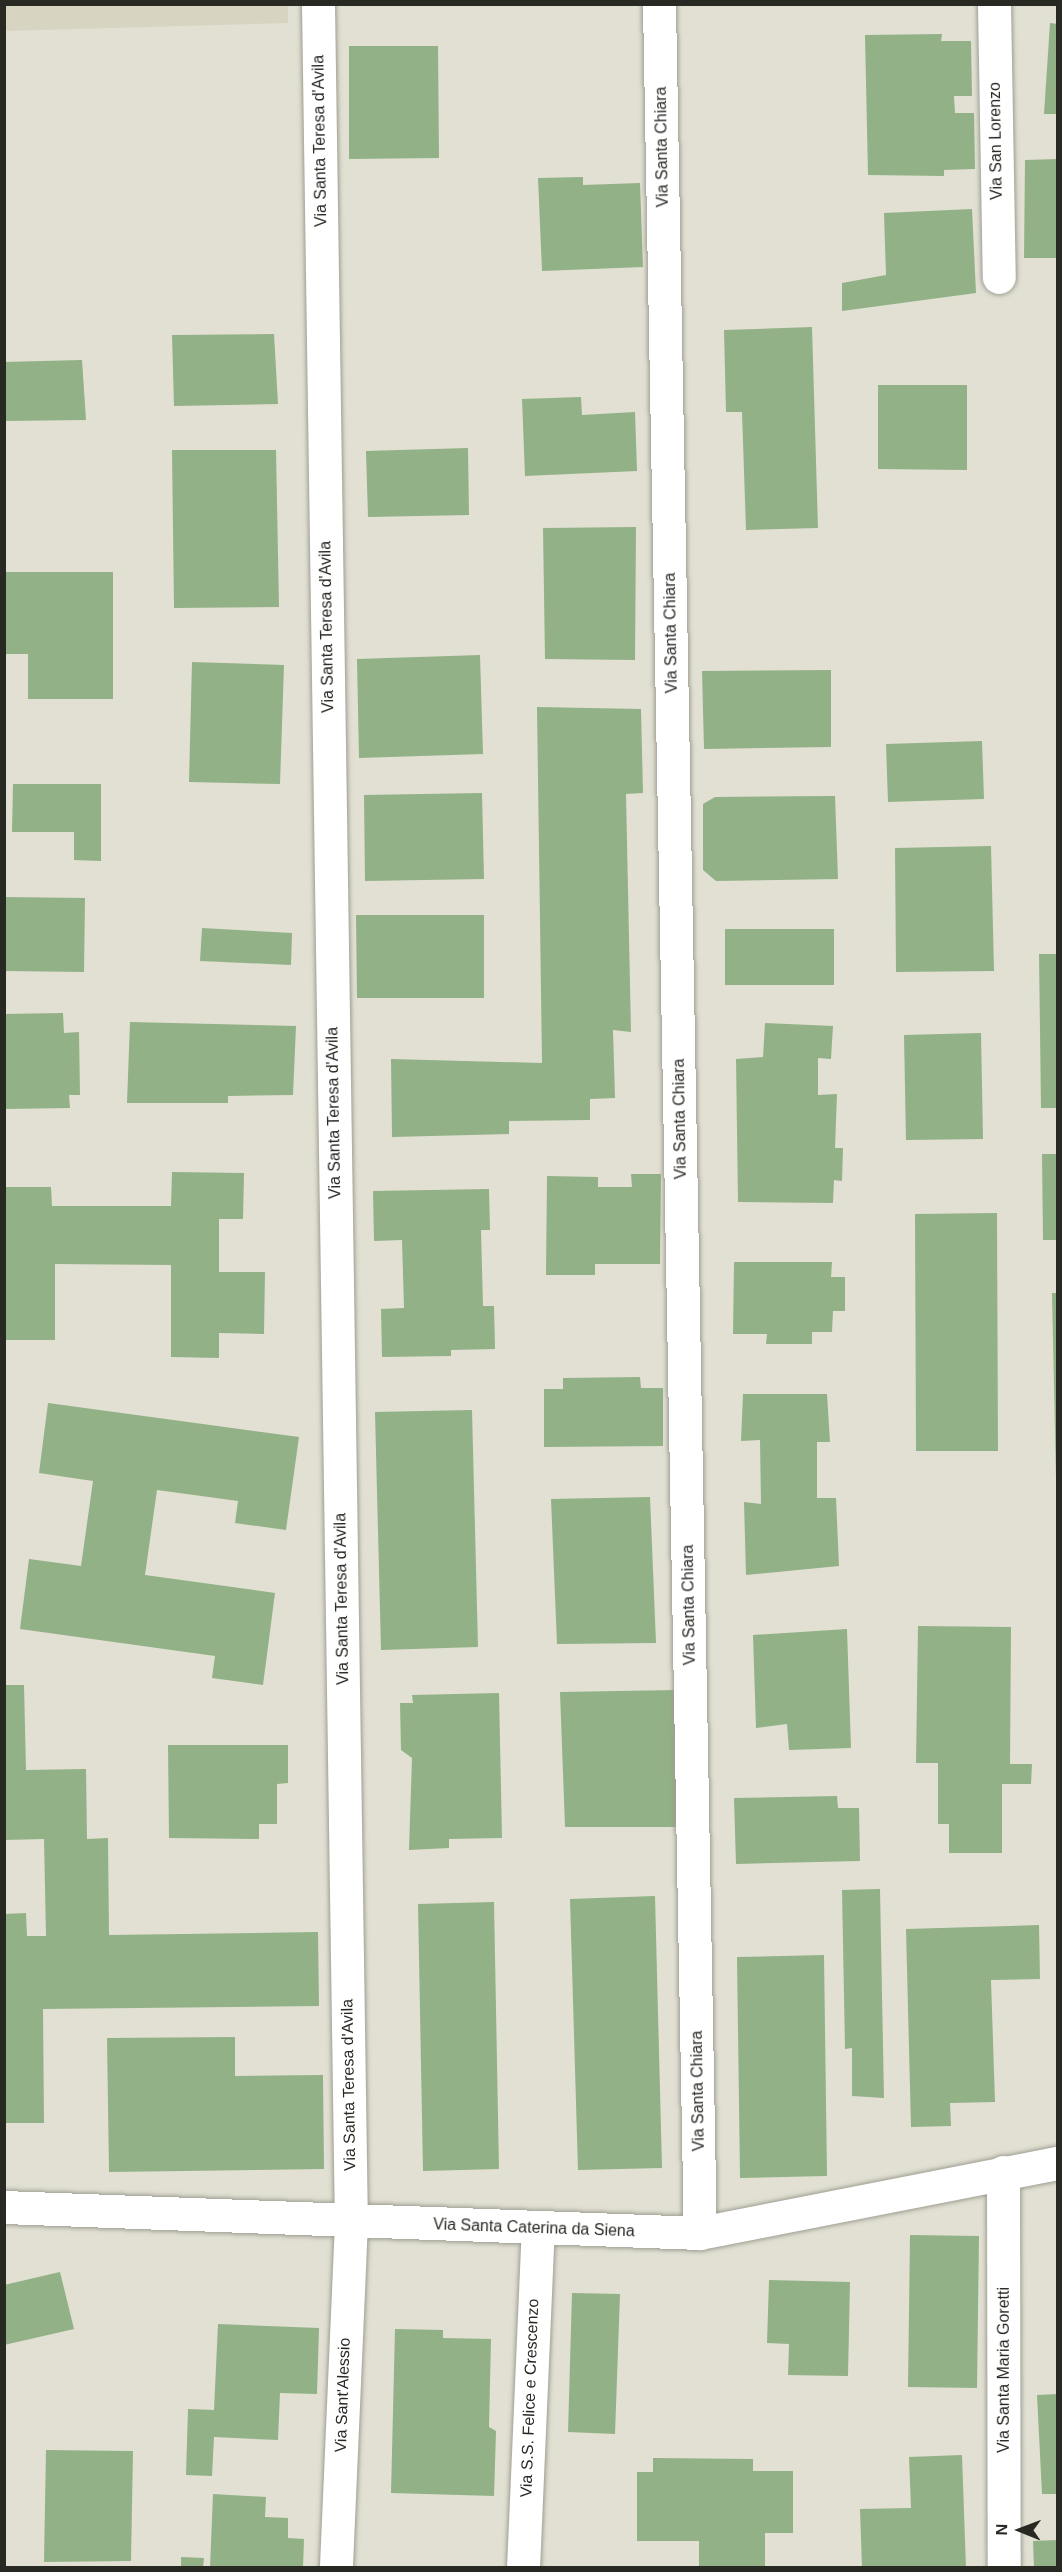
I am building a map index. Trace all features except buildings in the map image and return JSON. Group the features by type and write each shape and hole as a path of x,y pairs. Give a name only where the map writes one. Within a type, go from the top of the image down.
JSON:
{"street":[{"name":"Via Santa Teresa d'Avila","path":"318,4 351,2222"},
{"name":"Via Santa Chiara","path":"659,4 700,2233"},
{"name":"Via San Lorenzo","path":"994,4 999,277"},
{"name":"Via Santa Caterina da Siena","path":"4,2207 537,2229 700,2233 1058,2163"},
{"name":"Via Santa Maria Goretti","path":"1003,2172 1004,2568"},
{"name":"Via Sant'Alessio","path":"336,2568 351,2222"},
{"name":"Via S.S. Felice e Crescenzo","path":"523,2568 537,2229"}],"shaded area":[{"path":"4,5 288,5 288,23 5,31"}]}
